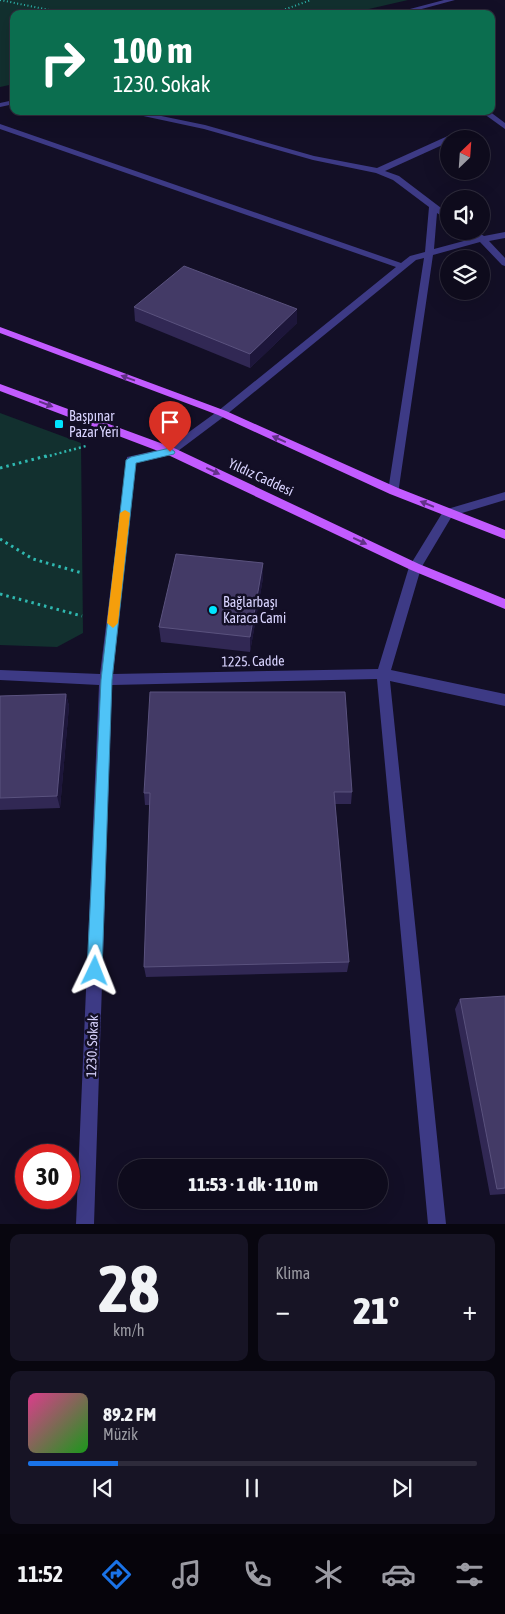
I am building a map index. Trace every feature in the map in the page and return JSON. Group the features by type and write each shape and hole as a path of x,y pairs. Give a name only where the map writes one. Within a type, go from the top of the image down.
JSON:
{"main road":[{"path":"0,330 222,413 394,491 505,536"},
{"name":"Yıldız Caddesi","path":"0,387 170,452 415,567 505,604"}],"street":[{"path":"411,10 452,0"},
{"path":"493,118 505,113"},
{"path":"146,115 205,126 313,158 378,171 396,178 440,212"},
{"path":"489,115 505,127"},
{"path":"0,126 400,266"},
{"path":"378,171 440,143"},
{"path":"394,491 429,252 433,208"},
{"path":"490,238 505,235"},
{"path":"170,452 222,413 412,258 429,252 483,240 505,263"},
{"name":"1230. Sokak","path":"85,1224 106,680 131,460 170,452"},
{"path":"438,1224 382,674 415,567 448,513 505,496"},
{"name":"1225. Cadde","path":"0,675 106,680 382,674 505,700"}],"path":[{"path":"0,0 49,10"},
{"path":"283,10 311,0"},
{"path":"0,468 127,435"},
{"path":"0,539 34,559 82,572"},
{"path":"0,594 82,616"}],"green space":[{"path":"0,0 408,0 364,10 10,10 10,85 0,87"},
{"path":"0,413 81,443 83,633 57,647 0,645"}],"building":[{"path":"184,266 297,309 250,354 134,307"},
{"name":"Bağlarbaşı Karaca Cami","path":"176,554 263,563 250,637 159,627"},
{"path":"150,692 345,692 352,792 334,792 349,962 144,967 150,793 144,793"},
{"path":"66,694 57,796 0,798 0,696"},
{"path":"505,996 505,1188 497,1189 460,999"}],"slow traffic":[{"path":"113,623 125,513"}],"place":[{"name":"Başpınar Pazar Yeri","path":"59,424"},
{"name":"Bağlarbaşı Karaca Cami","path":"213,610"}],"route":[{"path":"95,971 106,680 131,460 170,452"}]}
